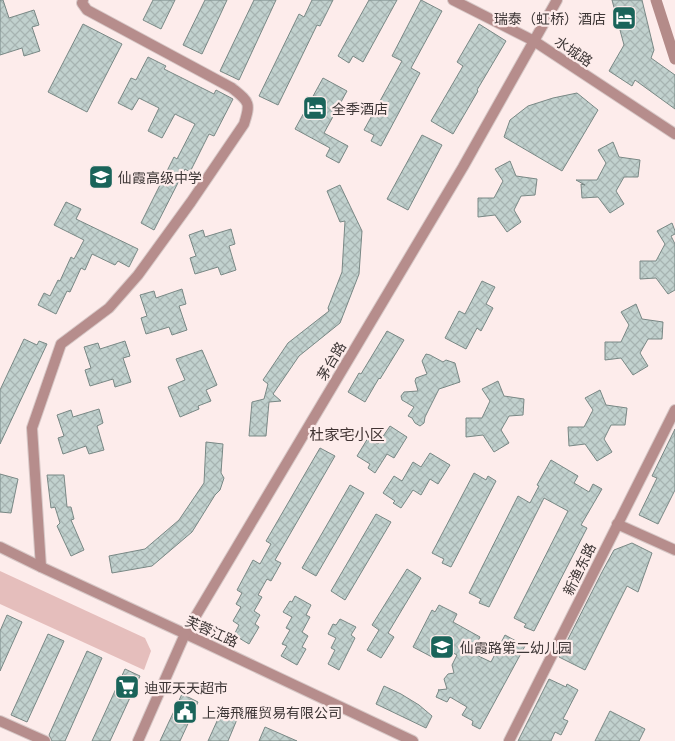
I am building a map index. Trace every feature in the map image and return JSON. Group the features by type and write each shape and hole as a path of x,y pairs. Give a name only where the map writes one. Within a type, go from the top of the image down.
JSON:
{"street":[{"path":"41,567 32,428 61,344 109,308 138,275 244,124 248,110 246,100 232,88 87,10 82,3 83,0"},
{"name":"水城路","path":"453,0 534,41 675,134"},
{"name":"茅台路","path":"138,741 185,634 452,184 557,0"},
{"name":"新渔东路","path":"509,741 675,410"},
{"path":"617,524 675,550"},
{"name":"芙蓉江路","path":"0,547 413,741"},
{"path":"0,721 45,741"}],"shaded area":[{"path":"0,571 145,638 151,651 144,670 0,604"}],"building":[{"path":"0,0 3,0 9,18 34,10 39,25 32,27 40,51 24,56 22,48 0,55"},
{"path":"153,0 175,0 161,29 143,20"},
{"path":"205,0 227,0 202,54 183,45"},
{"path":"254,0 276,0 239,80 220,71"},
{"path":"312,0 333,0 320,26 317,25 278,105 259,96 299,14 304,17"},
{"path":"369,0 397,0 363,62 353,56 349,63 338,56"},
{"path":"421,0 442,11 411,68 420,73 381,146 371,141 374,135 364,130 402,61 392,56"},
{"path":"612,0 642,0 654,50 651,58 675,75 675,109 635,80 632,86 609,71 624,45"},
{"path":"83,24 122,44 87,112 48,92"},
{"path":"479,24 506,41 453,134 431,121 463,66 457,62"},
{"path":"148,57 166,66 164,69 214,94 216,90 233,99 214,136 209,134 190,172 185,169 154,230 141,223 174,157 177,159 195,124 175,114 162,138 148,131 159,108 139,98 132,110 118,103 131,78 136,80"},
{"path":"323,78 347,91 324,133 348,146 339,163 326,156 330,148 295,129"},
{"path":"577,93 598,110 562,171 504,137 510,120 528,106"},
{"path":"422,135 442,145 408,210 387,199"},
{"path":"613,142 619,157 640,160 638,177 624,177 616,191 624,204 610,213 598,197 582,198 581,184 585,185 576,180 597,180 606,163 598,150"},
{"path":"510,161 516,176 537,179 535,195 521,196 514,210 521,222 507,232 495,215 478,217 478,198 494,198 503,181 495,169"},
{"path":"340,185 362,231 359,274 340,323 299,356 273,394 281,401 269,402 266,436 249,436 252,402 264,399 268,384 263,380 288,343 329,311 328,308 342,272 345,221 340,222 327,191"},
{"path":"66,202 81,209 76,219 138,249 129,267 118,261 115,265 92,254 85,270 81,268 70,292 67,291 56,314 38,305 44,293 50,296 58,280 60,281 71,257 74,259 84,240 54,225"},
{"path":"672,223 675,231 675,234 671,236 675,244 675,290 668,294 656,278 640,279 640,261 656,261 665,244 657,231"},
{"path":"231,229 235,244 229,246 236,270 221,275 218,267 195,274 190,258 196,256 189,235 203,230 205,237"},
{"path":"482,281 495,287 486,304 493,308 481,331 477,328 466,349 445,338 459,311 465,314"},
{"path":"182,289 186,304 179,306 187,330 172,335 169,327 146,334 141,318 147,316 140,295 154,291 156,298"},
{"path":"636,304 642,319 663,322 662,339 648,339 640,353 648,366 633,375 621,358 605,360 605,342 621,342 629,325 621,312"},
{"path":"387,331 404,340 365,402 348,392"},
{"path":"24,339 37,345 39,341 47,344 0,444 0,390"},
{"path":"125,341 130,356 123,358 131,382 115,387 113,379 90,386 85,370 91,368 84,347 98,343 100,349"},
{"path":"202,350 217,385 206,390 211,401 198,406 199,409 180,417 168,387 185,380 176,359"},
{"path":"426,354 443,362 446,360 455,363 460,382 439,389 425,417 424,423 420,426 408,416 414,407 402,400 401,396 404,392 418,391 416,378 427,374 422,361"},
{"path":"498,381 504,396 524,399 523,415 509,416 501,430 509,443 494,452 483,435 466,437 466,418 482,418 490,401 482,389"},
{"path":"600,390 606,405 627,408 625,425 611,425 604,439 612,452 597,461 585,444 569,446 568,427 584,427 593,410 585,398"},
{"path":"99,409 103,423 97,426 104,450 89,454 86,446 63,454 58,438 64,436 57,415 71,410 73,417"},
{"path":"390,426 407,437 394,458 387,454 375,473 368,468 370,464 357,456 368,438 378,444"},
{"path":"675,429 675,490 658,524 639,515 657,478 652,476"},
{"path":"206,442 223,444 221,473 224,478 220,490 192,532 152,566 112,573 109,556 145,549 179,520 204,483"},
{"path":"320,448 335,456 275,560 281,563 271,581 267,579 258,595 262,597 254,611 260,615 255,624 259,627 249,644 234,635 239,625 233,621 241,607 236,604 242,593 237,590 253,560 260,564 271,544 266,541"},
{"path":"430,453 450,465 438,484 430,479 421,495 413,490 401,508 393,503 395,501 383,493 394,476 402,481 413,462 421,467"},
{"path":"551,460 578,476 574,483 589,492 593,484 602,489 581,525 587,528 534,631 524,627 526,624 514,618 568,511 544,498 489,607 479,603 481,599 469,593 518,496 530,503 539,486 537,485"},
{"path":"474,473 486,480 488,476 496,481 451,567 442,563 444,559 432,553"},
{"path":"0,474 18,479 11,513 0,512"},
{"path":"47,475 64,475 67,507 71,507 74,519 71,520 84,550 71,556 57,526 60,523 55,507 51,508"},
{"path":"350,485 364,493 316,576 302,568"},
{"path":"376,514 391,522 345,600 331,591"},
{"path":"632,543 652,553 638,592 627,586 585,670 559,657 614,550"},
{"path":"407,569 421,578 388,633 394,637 381,658 367,650 379,630 372,625"},
{"path":"295,596 311,605 306,615 310,617 302,632 308,636 302,647 306,649 297,665 281,656 287,646 282,644 290,630 286,628 292,617 283,612"},
{"path":"439,605 457,614 453,622 480,637 472,653 491,662 505,635 525,646 480,729 472,725 473,721 462,715 467,707 450,697 447,702 436,697 438,690 447,689 444,679 448,674 454,673 452,665 457,655 438,645 432,657 413,647 432,610 435,612"},
{"path":"7,615 22,622 0,671 0,631"},
{"path":"340,619 356,627 351,635 355,638 339,670 328,664 335,650 331,648 336,638 328,634 333,624 336,625"},
{"path":"48,634 64,641 27,722 11,715"},
{"path":"87,651 102,658 65,741 52,741 49,735"},
{"path":"125,669 140,676 110,741 92,741"},
{"path":"549,679 566,687 567,684 578,690 563,719 568,721 561,735 555,732 551,741 518,741"},
{"path":"384,686 419,705 432,716 426,728 376,704"},
{"path":"182,694 198,702 180,741 160,741"},
{"path":"222,710 238,717 228,741 208,741"},
{"path":"610,711 645,729 639,741 595,741"},
{"path":"265,727 297,741 259,741"}],"waterway":[{"path":"656,0 675,59"}],"place":[{"name":"瑞泰（虹桥）酒店","path":"624,18"},
{"name":"全季酒店","path":"315,108"},
{"name":"仙霞高级中学","path":"101,177"},
{"name":"仙霞路第二幼儿园","path":"442,647"},
{"name":"迪亚天天超市","path":"127,687"},
{"name":"上海飛雁贸易有限公司","path":"185,712"}],"district":[{"name":"杜家宅小区","path":"347,434"}]}
